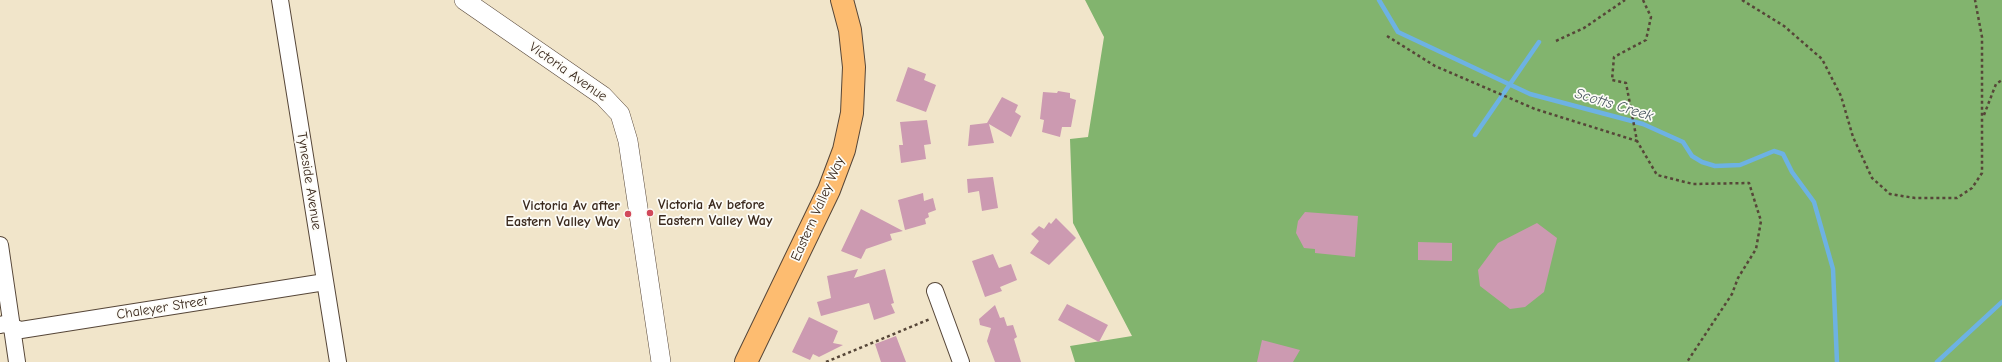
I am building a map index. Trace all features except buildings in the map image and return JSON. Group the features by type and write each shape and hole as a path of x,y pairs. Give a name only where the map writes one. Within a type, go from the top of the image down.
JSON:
{"main road":[{"name":"Eastern Valley Way","path":"746,362 829,190 844,150 852,113 854,67 850,30 842,0"}],"street":[{"name":"Tyneside Avenue","path":"280,0 338,362"},
{"name":"Victoria Avenue","path":"464,0 603,96 620,114 628,141 661,362"},
{"path":"0,245 6,326 17,362"},
{"name":"Chaleyer Street","path":"6,326 21,330 325,282"},
{"path":"936,291 961,362"}],"path":[{"path":"1556,41 1584,28 1625,0"},
{"path":"1643,0 1651,17 1646,40 1614,57 1612,80 1626,83 1637,141 1657,175 1693,184 1749,183 1761,221 1756,249 1738,278 1732,294 1687,362"},
{"path":"1742,0 1784,26 1822,59 1841,96 1852,138 1872,178 1890,194 1915,198 1957,198 1972,188 1982,173 1982,37 1975,0"},
{"path":"1387,36 1435,66 1535,109 1637,141"},
{"path":"1983,117 1996,84 2002,80"},
{"path":"826,362 944,314"}],"green space":[{"path":"1085,0 2002,0 2002,362 1075,362 1070,346 1132,336 1073,223 1070,139 1088,137 1104,37"}],"waterway":[{"name":"Scotts Creek","path":"1379,0 1398,32 1530,94 1643,124 1683,142 1692,156 1702,162 1715,166 1740,165 1774,151 1783,154 1792,172 1814,202 1833,269 1837,362"},
{"path":"1475,135 1539,42"},
{"name":"Scotts Creek","path":"1937,362 2002,302"}],"place":[{"name":"Victoria Av before Eastern Valley Way","path":"650,213"},
{"name":"Victoria Av after Eastern Valley Way","path":"628,214"}]}
